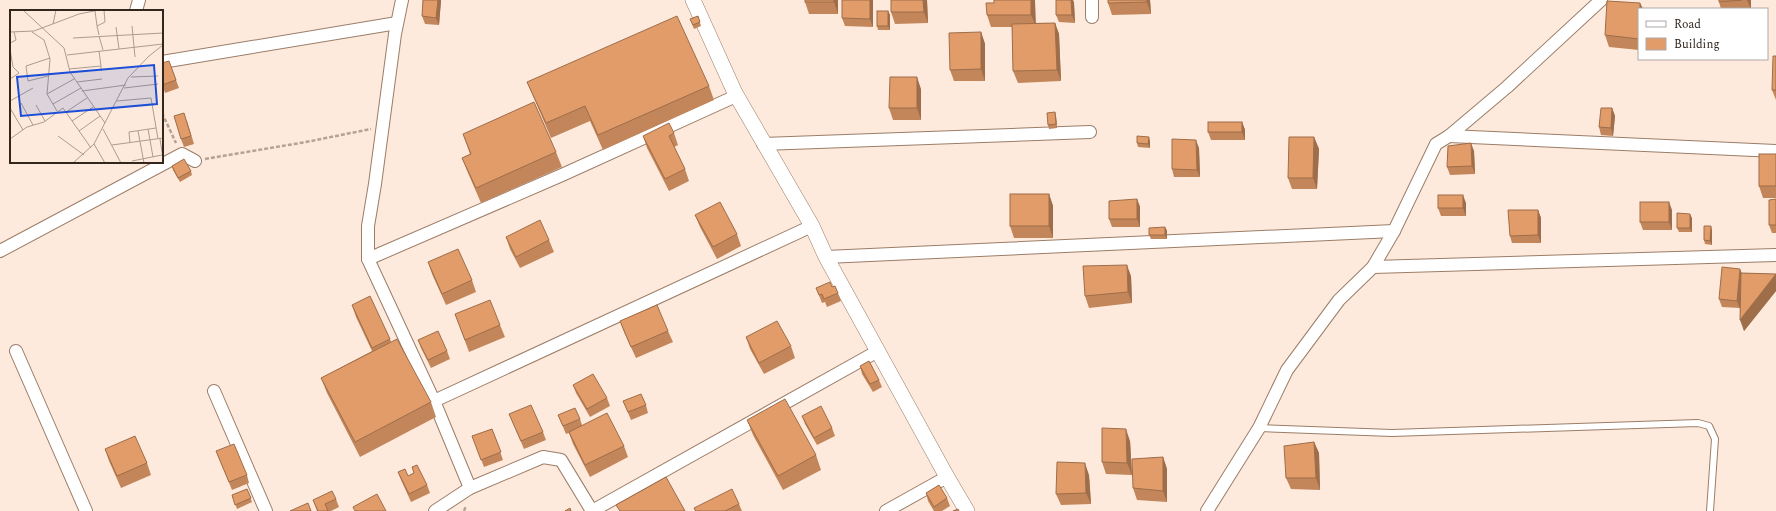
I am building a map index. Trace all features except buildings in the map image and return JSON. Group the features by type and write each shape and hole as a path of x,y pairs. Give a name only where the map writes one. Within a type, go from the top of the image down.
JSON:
{"street":[{"path":"136,10 139,0"},
{"path":"402,0 368,226 368,259 434,401 470,488"},
{"path":"693,0 736,96 812,226 826,257 967,511"},
{"path":"1092,0 1092,17"},
{"path":"1207,511 1259,428 1287,370 1339,300 1373,267 1394,231 1436,144 1449,136 1507,87 1601,0"},
{"path":"163,62 398,23"},
{"path":"368,259 562,175 736,96"},
{"path":"763,144 1090,132"},
{"path":"1449,136 1776,150"},
{"path":"0,251 182,154 195,161"},
{"path":"434,401 812,226"},
{"path":"826,257 1394,231"},
{"path":"1373,267 1776,255"},
{"path":"16,351 86,511"},
{"path":"435,511 470,488 543,457 560,460 592,511 878,351"},
{"path":"214,391 266,511"},
{"path":"886,511 947,477"}],"lane":[{"path":"1259,428 1392,433 1698,422 1709,426 1715,439 1710,511"}],"path":[{"path":"163,115 182,154"},
{"path":"195,161 306,142 383,126"}]}
